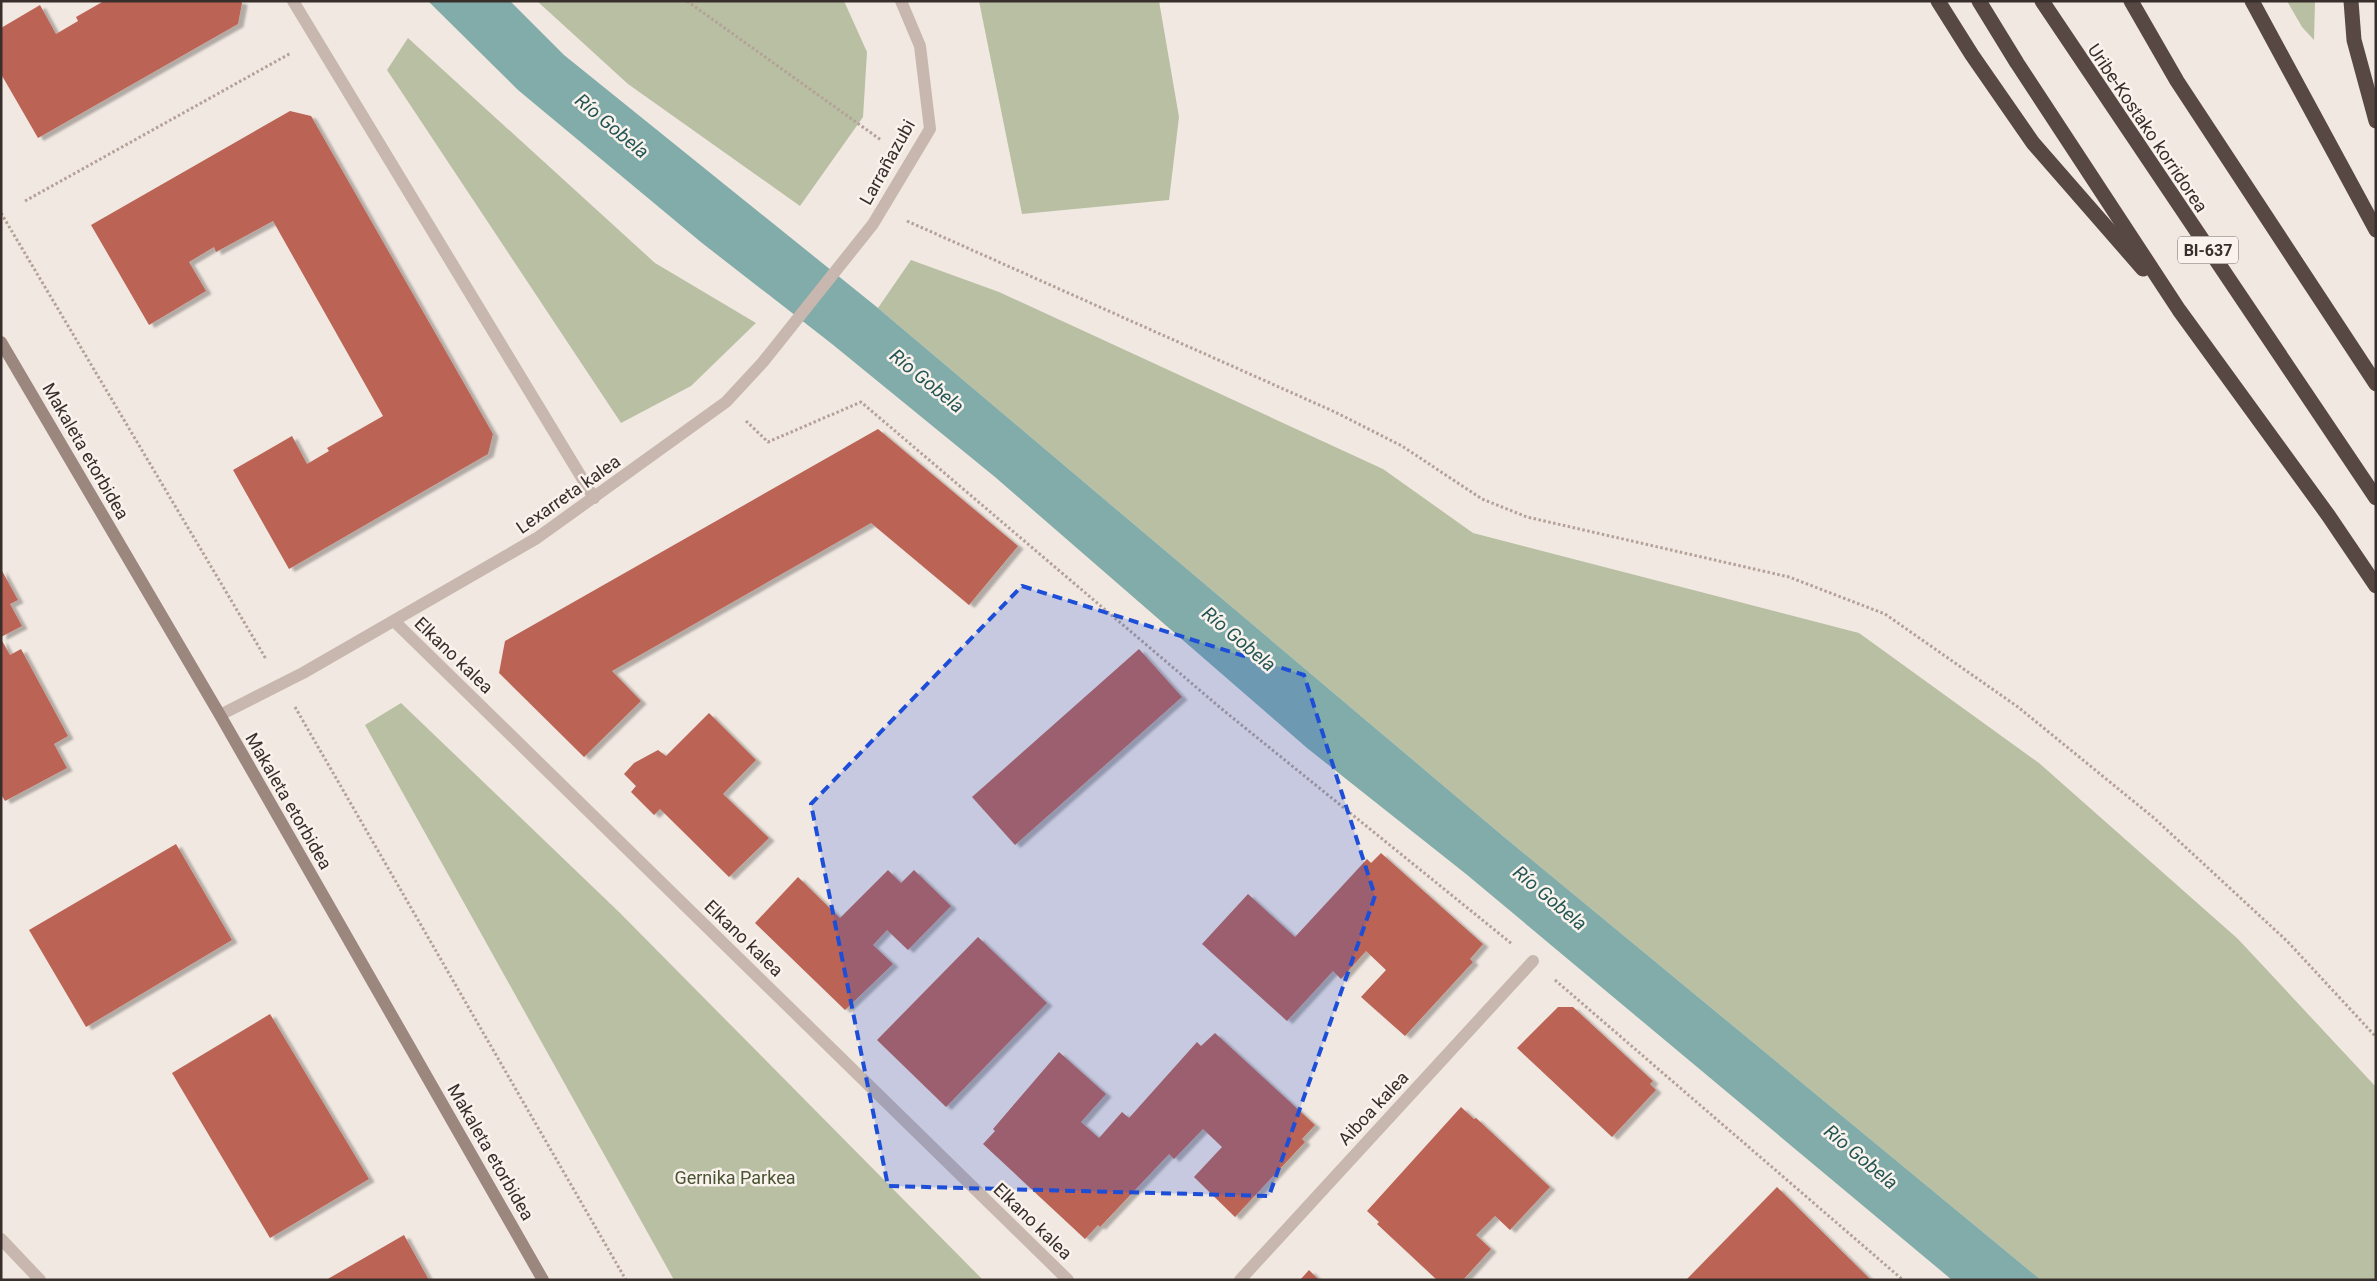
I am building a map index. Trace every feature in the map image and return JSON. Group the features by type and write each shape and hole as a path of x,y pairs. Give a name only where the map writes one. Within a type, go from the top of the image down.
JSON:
{"highway":[{"path":"1938,1 1972,55 2033,143 2179,310"},
{"path":"1979,1 2017,63 2179,310 2328,515 2376,586"},
{"name":"Uribe-Kostako korridorea","path":"2042,1 2376,498"},
{"path":"2131,1 2177,81 2376,384"},
{"path":"2252,1 2376,230"},
{"path":"2351,1 2354,40 2376,121"}],"street":[{"path":"293,1 594,498"},
{"name":"Larrañazubi","path":"873,224 930,129 920,46 902,1"},
{"name":"Lexarreta kalea","path":"220,715 303,673 395,622 538,538 726,402 763,362 873,224"},
{"name":"Makaleta etorbidea","path":"1,342 220,715 543,1280"},
{"name":"Elkano kalea","path":"395,622 1068,1280"},
{"name":"Aiboa kalea","path":"1240,1280 1532,961"},
{"path":"1,1239 40,1280"}],"path":[{"path":"687,1 881,140"},
{"path":"25,201 275,61"},
{"path":"1,213 266,659"},
{"path":"906,220 1335,412 1402,446 1482,499 1527,517 1789,578 1885,614 2018,707 2154,818 2287,941 2376,1037"},
{"path":"726,402 768,442 861,402 1222,710 1532,961 1903,1280"},
{"path":"294,705 626,1280"}],"highlighted area":[{"path":"1022,586 1304,675 1375,896 1269,1196 888,1186 811,804"}],"green space":[{"path":"537,1 844,1 867,52 863,117 800,206 628,84"},
{"path":"979,1 1159,1 1179,117 1169,200 1022,214"},
{"path":"2287,1 2315,1 2314,40 2302,27"},
{"path":"408,38 655,263 756,323 691,386 621,423 387,70"},
{"path":"911,260 999,292 1383,469 1473,533 1859,633 2039,763 2238,939 2376,1087 2376,1280 2041,1280 1503,836 878,308"},
{"name":"Gernika Parkea","path":"401,703 620,913 983,1280 674,1280 365,725"}],"water":[{"name":"Río Gobela","path":"428,1 510,1 564,55 878,308 1503,836 2041,1280 1952,1280 1466,874 1307,748 995,477 832,344 702,243 518,90"}],"building":[{"path":"104,1 241,1 242,3 238,24 38,138 1,74 1,28 40,5 56,34 78,21 76,17"},
{"path":"290,111 311,116 493,434 488,454 289,569 233,470 292,436 307,464 329,451 327,448 383,416 273,221 216,252 214,247 189,262 206,291 149,325 91,225"},
{"path":"878,429 1018,546 969,605 871,523 612,671 641,701 584,757 499,673 505,641"},
{"path":"1,569 18,600 10,604 22,626 1,637"},
{"path":"1,639 10,655 21,649 68,736 54,744 67,768 5,801 1,794"},
{"path":"1139,649 1182,697 1015,845 972,797"},
{"path":"709,713 756,760 723,794 769,838 729,877 660,809 654,815 631,792 636,786 624,774 634,763 658,750 666,756"},
{"path":"176,844 232,940 86,1027 29,930"},
{"path":"1381,853 1483,944 1470,959 1473,962 1405,1036 1361,997 1386,970 1366,951 1341,979 1333,971 1287,1021 1202,944 1248,894 1295,937 1367,859 1371,863"},
{"path":"888,870 901,883 914,870 951,906 908,950 887,930 873,945 893,964 845,1010 755,923 798,877 840,918"},
{"path":"978,937 1047,1003 946,1107 877,1040"},
{"path":"1558,1007 1573,1007 1653,1081 1650,1084 1656,1090 1612,1137 1517,1048"},
{"path":"270,1014 369,1179 270,1238 172,1073"},
{"path":"1215,1033 1315,1125 1302,1139 1305,1142 1235,1217 1194,1177 1222,1147 1203,1129 1174,1159 1169,1154 1100,1227 1098,1225 1085,1239 983,1144 995,1131 993,1129 1059,1052 1106,1094 1081,1122 1099,1138 1122,1112 1129,1118 1197,1042 1201,1046"},
{"path":"1461,1107 1474,1119 1476,1118 1550,1187 1510,1230 1495,1216 1476,1235 1491,1249 1463,1280 1437,1280 1377,1224 1379,1222 1367,1211"},
{"path":"1777,1187 1871,1280 1686,1280"},
{"path":"404,1235 429,1280 326,1280"},
{"path":"1309,1270 1319,1280 1300,1280"}]}
